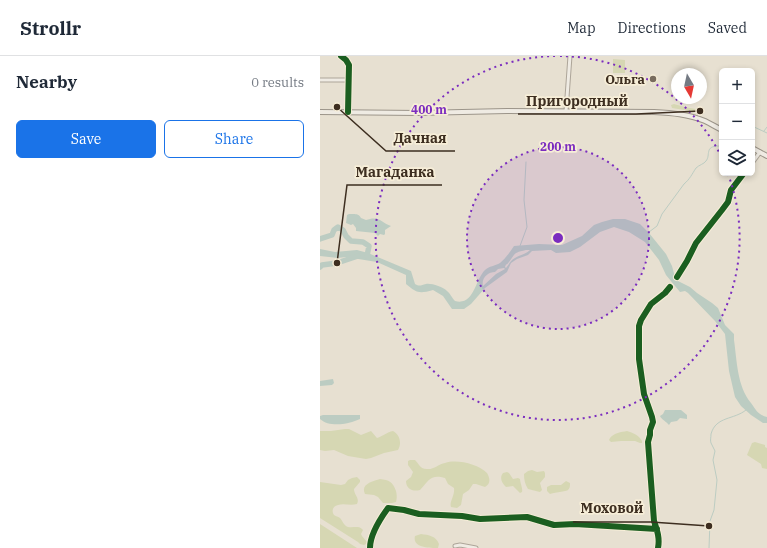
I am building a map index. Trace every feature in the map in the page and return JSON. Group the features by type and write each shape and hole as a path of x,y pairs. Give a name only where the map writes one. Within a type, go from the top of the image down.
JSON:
{"main road":[{"path":"320,112 654,112 675,113 691,116 719,128"},
{"path":"755,150 767,156"}],"street":[{"path":"341,56 349,65 348,112"},
{"path":"566,111 570,56"},
{"path":"320,80 348,80"},
{"path":"755,159 760,152"},
{"path":"677,278 696,243 722,210 729,199 731,190 742,176"},
{"path":"658,548 659,542 654,521 648,442 652,417 644,394 639,359 639,326 651,304 670,288"},
{"path":"370,548 372,536 388,508 419,514 462,516 480,519 527,518 554,525 575,524 657,529"},
{"path":"455,546 460,544 476,548"}],"green space":[{"path":"613,59 625,60 625,73 613,73"},
{"path":"674,104 696,109 697,112 672,108 671,105"},
{"path":"349,429 361,435 371,431 377,438 393,431 399,437 400,442 398,450 366,459 348,456 334,450 320,450 320,431"},
{"path":"627,431 638,436 642,443 635,441 611,442 609,440 612,436 620,432"},
{"path":"755,442 765,445 767,448 767,469 762,468 761,464 747,455 752,443"},
{"path":"415,460 425,469 432,469 450,462 467,463 478,467 487,473 489,483 485,487 473,484 469,490 463,494 461,505 457,508 451,507 454,488 448,484 445,478 436,477 430,479 420,490 417,491 412,490 407,486 406,481 411,477 413,472 408,465 408,461"},
{"path":"532,470 537,472 544,471 545,473 545,477 540,483 542,490 540,492 528,489 525,484 524,474"},
{"path":"507,472 513,479 520,479 522,492 520,493 513,486 506,487 503,484 501,477 503,473"},
{"path":"357,477 360,482 354,489 358,500 357,504 343,504 336,506 333,512 334,515 340,518 346,526 358,527 363,530 361,534 367,542 364,545 360,544 320,518 320,482 341,485 345,484 352,478"},
{"path":"380,479 388,481 394,485 397,494 396,502 383,503 374,495 365,494 364,488 366,485"},
{"path":"566,481 570,483 568,490 550,494 547,491 547,487 551,485 561,485"},
{"path":"320,524 357,548 320,548"},
{"path":"421,534 429,535 438,541 438,548 422,546 416,543 415,536"}],"shaded area":[{"path":"347,215 358,215 366,220 374,218 391,226 385,230 384,235 380,234 378,236 375,233 356,231 353,224 351,225 346,223"},
{"path":"613,219 625,219 640,224 666,254 678,281 690,287 718,308 725,325 734,334 737,365 743,389 746,396 758,412 767,417 767,423 763,423 751,415 741,406 735,397 729,371 725,334 715,321 688,293 685,291 680,292 666,275 659,260 645,242 629,232 614,227 600,232 580,247 570,252 556,253 551,250 532,251 528,255 511,263 507,272 485,288 471,304 464,309 452,309 443,296 433,290 424,292 416,291 406,284 406,275 377,262 346,257 338,258 320,256 320,249 335,252 357,250 368,253 411,271 415,284 420,286 428,284 443,288 455,301 461,302 470,296 485,270 500,263 514,246 539,244 562,245 582,236 594,225","holes":["530,250 514,259 506,268 505,267 516,253","498,269 505,269 496,274 483,286 484,278"]},
{"path":"333,379 334,383 332,385 320,386 320,381"},
{"path":"665,410 681,410 687,415 687,419 680,418 677,421 671,422 669,425 660,416"},
{"path":"360,415 360,419 345,424 329,424 320,419 320,416"}],"waterway":[{"path":"755,127 767,133"},
{"path":"764,131 767,127"},
{"path":"649,232 657,226 662,214 696,168 706,161 710,149 714,146 719,146"},
{"path":"520,246 527,227 524,200 526,162"},
{"path":"320,239 332,235 334,230 338,227 343,230 351,241 363,242 369,246 367,256"},
{"path":"320,267 322,265 337,263 358,256"},
{"path":"709,548 710,521 714,510 717,480 713,460 715,451 711,442 711,434 713,428 721,421 746,410"}],"cycle path":[{"path":"341,56 349,65 348,112"},
{"path":"677,277 696,243 728,202 731,190 742,176"},
{"path":"658,548 658,537 654,521 648,442 653,422 644,394 639,359 639,326 651,304 670,287"},
{"path":"370,548 370,543 374,532 388,508 419,514 462,516 480,519 527,517 554,525 575,524 657,529"}],"place":[{"name":"Ольга","path":"653,79"},
{"name":"Дачная","path":"337,107"},
{"name":"Пригородный","path":"700,111"},
{"name":"Магаданка","path":"337,263"},
{"name":"Моховой","path":"709,526"}]}
